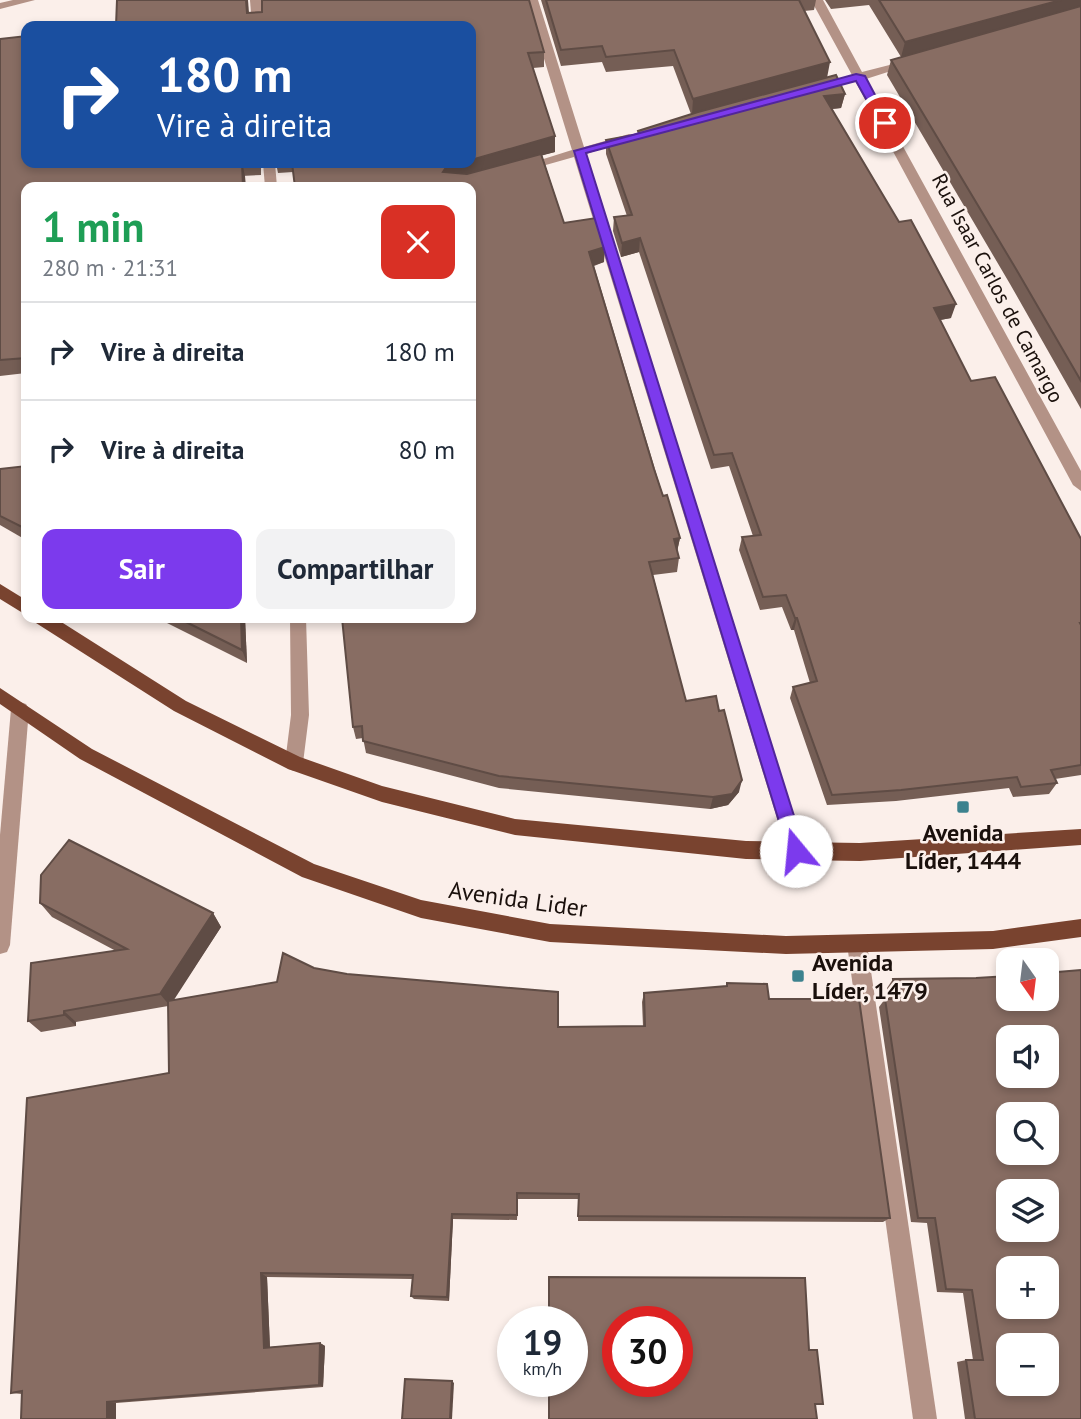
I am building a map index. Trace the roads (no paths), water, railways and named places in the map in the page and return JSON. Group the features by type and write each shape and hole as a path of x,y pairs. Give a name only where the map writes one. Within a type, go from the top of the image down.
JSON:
{"main road":[{"path":"0,591 21,605"},
{"path":"50,623 180,706 294,763 382,794 516,827 746,850 796,851 859,852 1081,837"},
{"name":"Avenida Lider","path":"0,695 86,754 309,872 421,909 550,933 786,945 993,940 1081,928"}],"street":[{"path":"0,6 29,0"},
{"path":"256,0 258,21"},
{"path":"533,0 796,851"},
{"name":"Rua Isaar Carlos de Camargo","path":"817,0 1081,485"},
{"path":"799,93 925,58"},
{"path":"513,170 642,135"},
{"path":"294,763 300,716 298,623"},
{"path":"0,945 20,709"},
{"path":"857,944 925,1419"}],"place":[{"name":"Avenida Líder, 1444","path":"963,807"},
{"name":"Avenida Líder, 1479","path":"798,976"}]}
